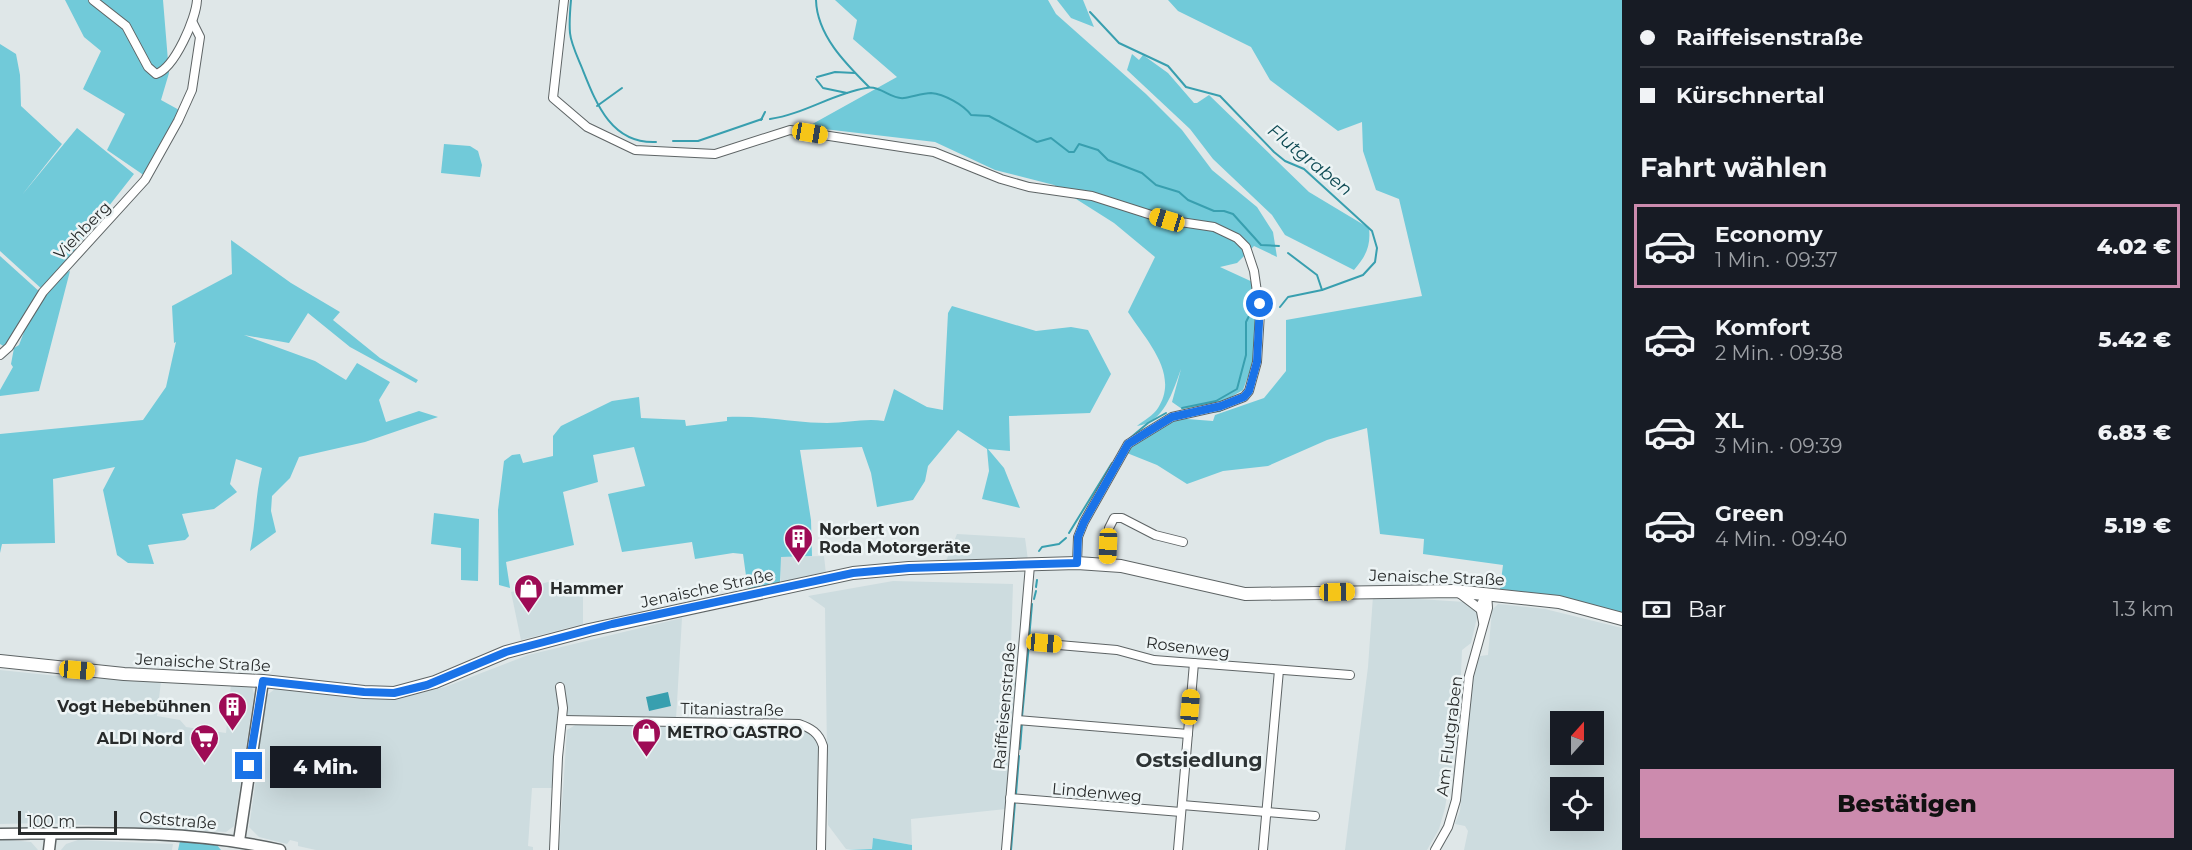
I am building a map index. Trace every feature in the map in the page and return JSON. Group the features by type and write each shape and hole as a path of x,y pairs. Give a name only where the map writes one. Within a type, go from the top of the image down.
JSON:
{"main road":[{"name":"Jenaische Straße","path":"0,661 124,674 263,681 394,693 427,685 506,652 612,624 853,573 909,568 1077,563 1107,564 1245,594 1455,591 1487,593 1559,602 1622,619"}],"street":[{"path":"93,0 126,26 148,67 156,74 170,63 193,23 197,0"},
{"path":"564,0 553,98 587,128 635,150 715,154 790,130 934,152 1001,179 1092,196 1167,220 1214,226 1229,232 1246,247 1254,271 1260,313 1257,362 1249,391 1244,397 1221,406 1172,417 1128,444 1084,522 1078,537 1077,563"},
{"name":"Viehberg","path":"0,355 9,347 43,292 80,249 103,229 140,188 178,121 192,90 200,37 193,23"},
{"path":"1107,564 1109,528 1114,518 1122,518 1155,535 1183,542"},
{"name":"Raiffeisenstraße","path":"1006,850 1030,565"},
{"path":"1455,591 1480,609 1487,593"},
{"name":"Am Flutgraben","path":"1436,850 1448,826 1456,800 1469,676 1489,602 1487,593"},
{"name":"Am Flutgraben","path":"1480,609 1483,624"},
{"name":"Rosenweg","path":"1024,642 1117,650 1154,660 1350,675"},
{"path":"1178,850 1194,663"},
{"path":"1263,850 1279,670"},
{"path":"239,841 263,681"},
{"path":"554,850 562,720 560,687"},
{"name":"Titaniastraße","path":"562,720 799,724 806,726 820,737 822,746 821,850"},
{"path":"1017,720 1188,734"},
{"name":"Lindenweg","path":"1010,798 1316,816"},
{"name":"Oststraße","path":"0,834 148,832 239,841 280,850"},
{"path":"50,850 51,833"}],"shaded area":[{"path":"65,0 163,0 169,73 161,100 181,111 145,176 107,150 125,114 83,89 101,51 84,37"},
{"path":"835,0 1048,0 1056,14 1146,94 1182,130 1212,170 1257,207 1273,232 1277,257 1254,246 1237,263 1220,267 1257,284 1255,357 1243,390 1224,401 1182,409 1172,402 1181,369 1171,396 1161,412 1146,424 1137,426 1158,408 1164,395 1163,370 1158,358 1128,312 1155,257 1114,223 1054,185 995,170 935,142 807,127 897,77 853,39 857,20"},
{"path":"1057,0 1083,0 1094,27 1071,18"},
{"path":"1168,0 1622,0 1622,615 1547,595 1500,589 1503,565 1423,554 1424,539 1380,534 1367,428 1327,440 1268,466 1223,471 1187,484 1157,465 1127,453 1131,445 1174,418 1213,421 1215,415 1264,398 1286,371 1286,320 1422,296 1399,199 1376,190 1363,151 1362,122 1338,131 1270,80 1251,47 1178,11"},
{"path":"0,44 16,54 20,75 21,106 62,144 22,195 77,128 134,174 43,290 0,251"},
{"path":"1132,54 1139,60 1143,55 1168,73 1194,103 1209,95 1309,192 1369,228 1367,250 1354,270 1285,235 1272,215 1213,159 1190,129 1127,70"},
{"path":"444,144 470,146 478,151 482,165 480,177 441,173"},
{"path":"231,240 291,283 340,312 333,320 380,358 418,380 416,383 350,347 308,313 289,343 244,335 315,361 346,380 357,363 390,382 379,400 386,422 419,411 438,417 365,442 299,457 290,478 272,496 271,511 276,532 250,551 262,468 236,459 230,484 237,492 214,509 182,514 189,536 185,540 148,545 154,564 128,563 117,555 103,490 115,467 53,479 55,543 2,544 0,553 0,434 143,420 166,387 176,342 174,343 172,306 232,274"},
{"path":"0,256 41,293 5,347 0,344"},
{"path":"70,271 39,391 0,396 0,390 13,367 11,364 14,348 19,345 33,308 64,273"},
{"path":"952,306 1036,331 1071,327 1088,330 1111,374 1090,413 1009,416 1010,451 988,449 1004,468 1020,508 982,499 989,471 987,449 958,430 928,466 925,481 913,500 877,507 871,473 862,447 800,450 811,520 812,556 781,557 780,583 748,590 743,554 733,553 695,559 692,542 622,552 608,494 645,486 634,447 593,455 598,482 563,492 574,545 506,562 510,588 499,585 498,510 504,461 512,455 520,454 523,463 553,456 553,436 561,426 612,401 639,397 641,418 685,420 686,426 727,421 727,417 827,423 884,421 894,389 927,407 943,410 948,313"},
{"path":"434,513 479,519 478,581 461,580 461,548 431,544"},
{"path":"957,534 1025,538 1028,560 946,561"},
{"path":"824,556 826,574 781,583 780,557"},
{"path":"559,579 562,587 579,584 583,595 583,624 521,640 511,592"},
{"path":"893,581 1013,584 1010,676 1016,683 1006,809 911,819 912,845 873,838 872,849 846,849 828,825 825,608 808,596"},
{"path":"1373,596 1465,602 1478,613 1471,643 1462,650 1459,721 1445,808 1439,829 1427,850 1345,850 1368,667"},
{"path":"1498,604 1545,609 1622,628 1622,850 1464,850 1468,831 1465,826 1455,824 1460,811 1473,676 1480,656 1488,655 1492,610"},
{"path":"682,618 676,719 558,717 554,788 532,788 528,846 533,847 533,850 316,850 298,846 298,842 290,840 287,844 259,837 249,827 260,763 258,759 263,707 266,707 267,695 275,689 363,699 402,697 445,687 528,655"},
{"path":"0,670 58,676 161,681 157,716 180,720 186,727 226,733 231,684 252,687 254,694 234,826 226,832 44,823 0,824"},
{"path":"668,692 671,706 649,711 646,697"},
{"path":"577,724 743,726 751,730 751,726 801,727 813,733 820,748 818,850 559,850 567,730"},
{"path":"873,838 912,845 912,850 846,850 872,849"},
{"path":"0,839 31,842 38,850 0,850"},
{"path":"78,840 173,844 172,850 61,850 66,844"},
{"path":"180,841 217,845 221,850 178,850"}],"waterway":[{"path":"571,0 572,42 593,95 607,119 627,136 640,141 656,142"},
{"path":"816,0 821,25 827,37 842,58 869,87"},
{"name":"Flutgraben","path":"1090,12 1119,43 1168,66 1186,87 1220,96 1274,152 1285,161 1304,169 1372,231 1377,248 1375,262 1363,275 1322,290 1288,297 1280,307"},
{"path":"817,77 835,72 855,73"},
{"path":"816,79 823,88 847,93"},
{"path":"597,106 622,88"},
{"path":"770,119 795,113 866,88 876,89 899,98 928,93 936,94 959,104 971,115 989,116 1037,142 1051,138 1069,152 1074,152 1079,144 1098,150 1108,160 1142,173 1156,185 1179,192 1188,200 1214,211 1233,214 1261,245 1279,246"},
{"path":"761,120 765,112"},
{"path":"673,141 698,141 762,119"},
{"path":"1288,253 1317,275 1322,290"},
{"name":"Flutgraben","path":"1182,408 1216,401 1237,389 1246,355 1246,322 1249,316 1257,311"},
{"path":"1211,412 1220,411"},
{"name":"Flutgraben","path":"1129,439 1148,423 1166,413"},
{"name":"Flutgraben","path":"1069,533 1112,463"},
{"name":"Flutgraben","path":"1039,551 1042,547 1059,544 1066,538"},
{"name":"Flutgraben","path":"1036,587 1037,580"},
{"name":"Flutgraben","path":"1034,599 1036,591"},
{"name":"Flutgraben","path":"1029,639 1032,604"},
{"name":"Flutgraben","path":"1022,717 1029,644"},
{"name":"Flutgraben","path":"1020,749 1022,723"},
{"name":"Flutgraben","path":"1016,794 1019,756"},
{"name":"Flutgraben","path":"1011,850 1015,802"}],"place":[{"name":"Norbert von Roda Motorgeräte","path":"798,564"},
{"name":"Hammer","path":"529,614"},
{"name":"Vogt Hebebühnen","path":"232,732"},
{"name":"METRO GASTRO","path":"646,758"},
{"name":"ALDI Nord","path":"204,764"}],"district":[{"name":"Ostsiedlung","path":"1199,760"}],"route":[{"path":"249,766 263,681 394,693 427,685 506,652 612,624 853,573 909,568 1077,563 1078,537 1084,522 1128,444 1139,435 1172,417 1235,402 1249,391 1257,362 1260,304"}]}
